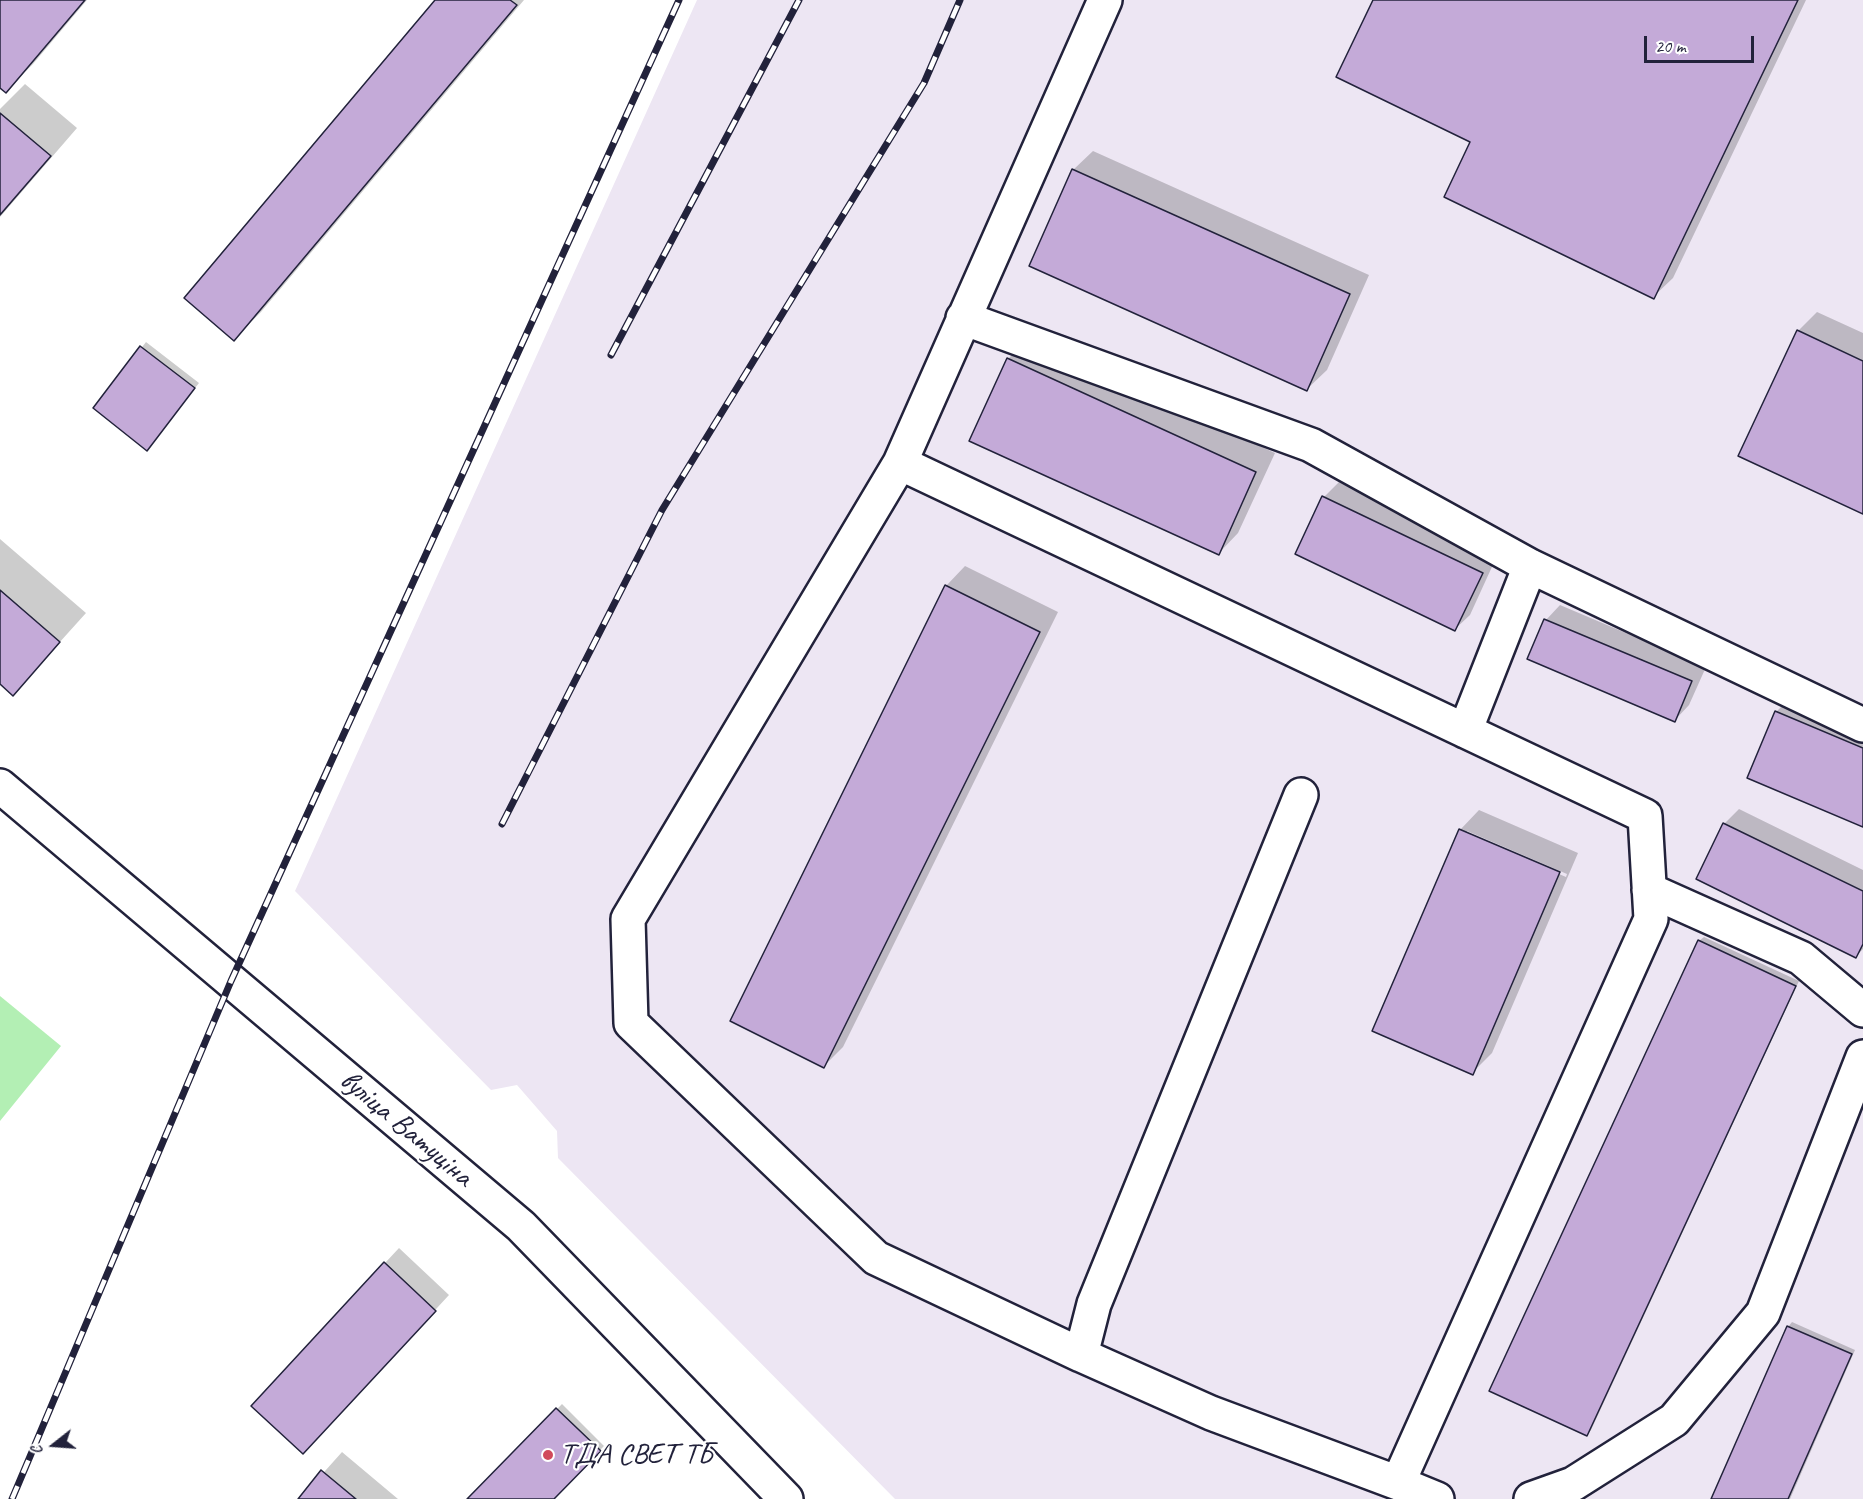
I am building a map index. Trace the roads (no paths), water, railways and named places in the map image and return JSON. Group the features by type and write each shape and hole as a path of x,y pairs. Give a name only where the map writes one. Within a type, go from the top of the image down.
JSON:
{"street":[{"path":"1105,0 900,463 628,919 632,1023 876,1257 1081,1355 1211,1413 1437,1499"},
{"path":"963,318 1311,445 1530,566 1863,725"},
{"path":"900,463 1645,816 1651,919 1398,1483"},
{"path":"1466,731 1530,566"},
{"name":"вуліца Ватуціна","path":"0,786 521,1226 786,1499"},
{"path":"1081,1355 1094,1304 1301,795"},
{"path":"1649,890 1801,958 1863,1010"},
{"path":"1531,1499 1573,1484 1674,1420 1763,1313 1863,1057"}],"railway":[{"path":"12,1499 231,981 679,0"},
{"path":"611,355 799,0"},
{"path":"502,824 662,510 924,83 960,0"}],"place":[{"name":"ТДА СВЕТ ТБ","path":"548,1455"}]}
